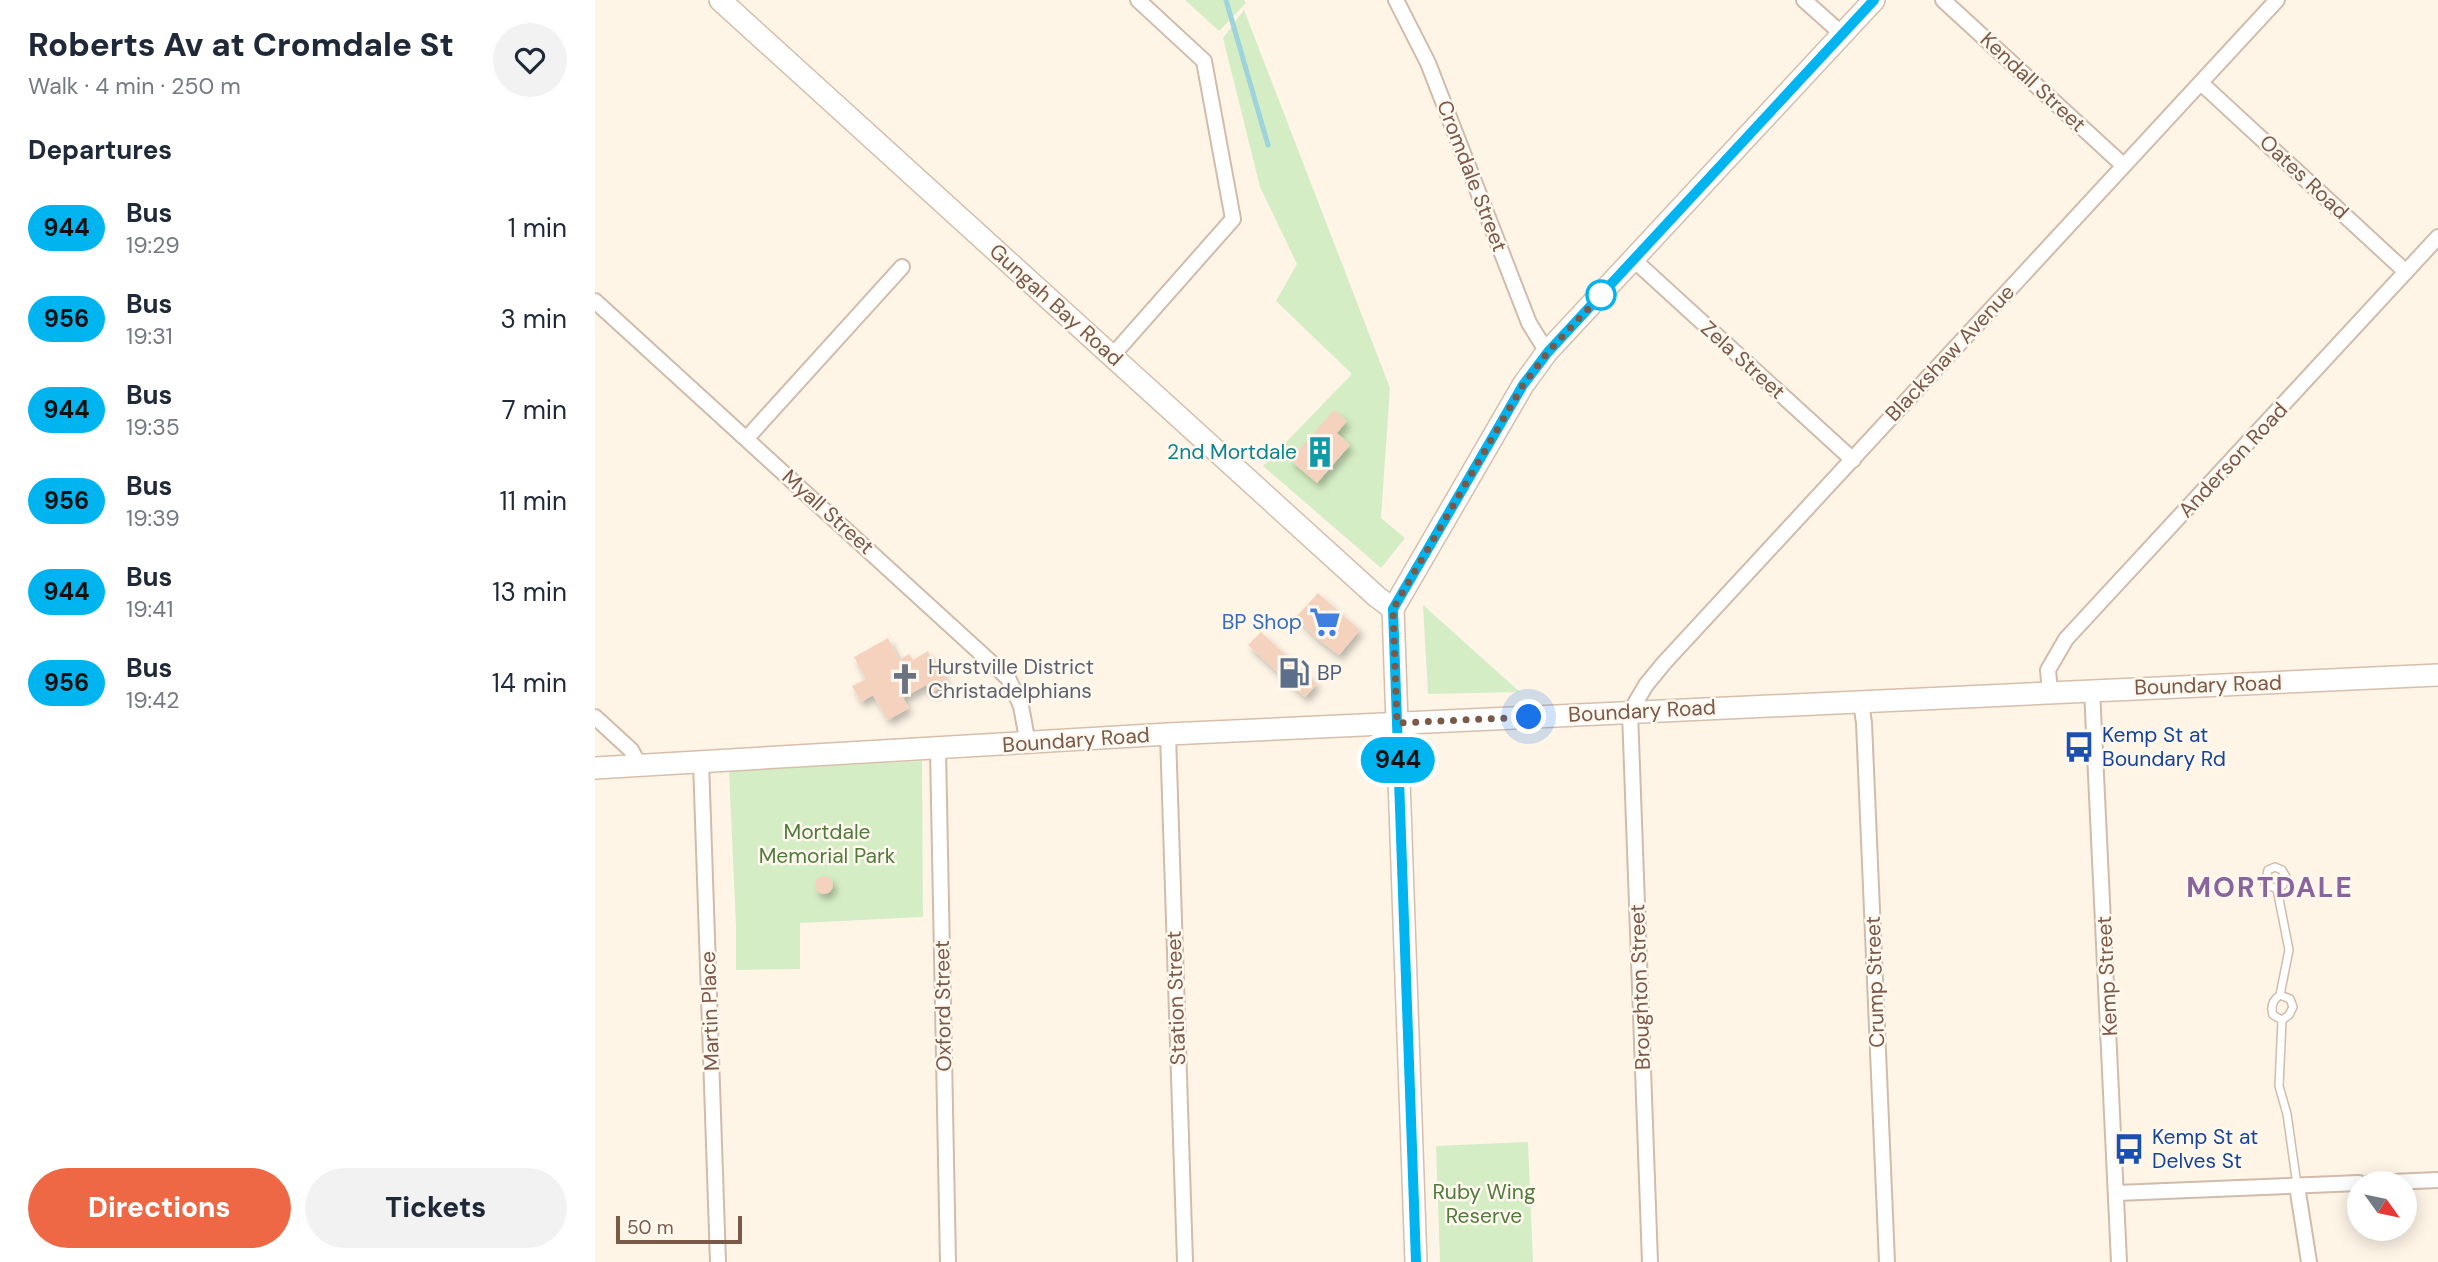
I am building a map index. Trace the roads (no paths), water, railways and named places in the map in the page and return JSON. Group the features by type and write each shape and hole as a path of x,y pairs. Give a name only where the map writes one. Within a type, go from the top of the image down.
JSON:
{"street":[{"name":"Gungah Bay Road","path":"720,0 1393,609"},
{"path":"1112,356 1233,219 1204,61 1138,0"},
{"name":"Cromdale Street","path":"1396,0 1428,63 1529,323 1548,352"},
{"path":"1804,0 1842,34"},
{"path":"1416,1262 1393,609 1523,385 1548,352 1874,0"},
{"name":"Kendall Street","path":"1943,0 2123,165"},
{"name":"Blackshaw Avenue","path":"1630,712 1646,685 1664,663 2277,0"},
{"name":"Oates Road","path":"2201,83 2406,272"},
{"name":"Anderson Road","path":"2050,692 2048,677 2051,663 2066,639 2438,237"},
{"name":"Zela Street","path":"1634,260 1853,460"},
{"path":"747,438 902,267"},
{"name":"Myall Street","path":"595,301 1008,678 1021,706 1028,744"},
{"name":"Boundary Road","path":"595,768 938,750 1168,734 2438,675"},
{"name":"Kemp Street","path":"2092,690 2119,1262"},
{"name":"Crump Street","path":"1861,702 1887,1262"},
{"name":"Broughton Street","path":"1630,712 1650,1262"},
{"path":"595,717 631,750 640,766"},
{"name":"Station Street","path":"1168,734 1185,1262"},
{"name":"Oxford Street","path":"938,750 948,1262"},
{"name":"Martin Place","path":"701,761 718,1262"},
{"path":"2417,1181 2438,1180"},
{"path":"2117,1193 2347,1184"},
{"path":"2297,1186 2309,1262"}],"lane":[{"path":"2277,889 2289,950 2280,995 2271,1009 2273,1015 2282,1020"},
{"path":"2280,995 2290,999 2293,1007 2289,1015 2282,1020"},
{"path":"2282,1020 2279,1086 2287,1114 2297,1186"}],"waterway":[{"path":"1226,0 1268,145"}],"place":[{"name":"2nd Mortdale","path":"1320,452"},
{"name":"BP Shop","path":"1325,622"},
{"name":"BP","path":"1294,673"},
{"name":"Hurstville District Christadelphians","path":"905,679"},
{"name":"Kemp St at Boundary Rd","path":"2079,747"},
{"name":"Kemp St at Delves St","path":"2129,1149"}],"district":[{"name":"MORTDALE","path":"2270,887"}],"park label":[{"name":"Mortdale Memorial Park","path":"827,844"},
{"name":"Ruby Wing Reserve","path":"1484,1204"}]}
